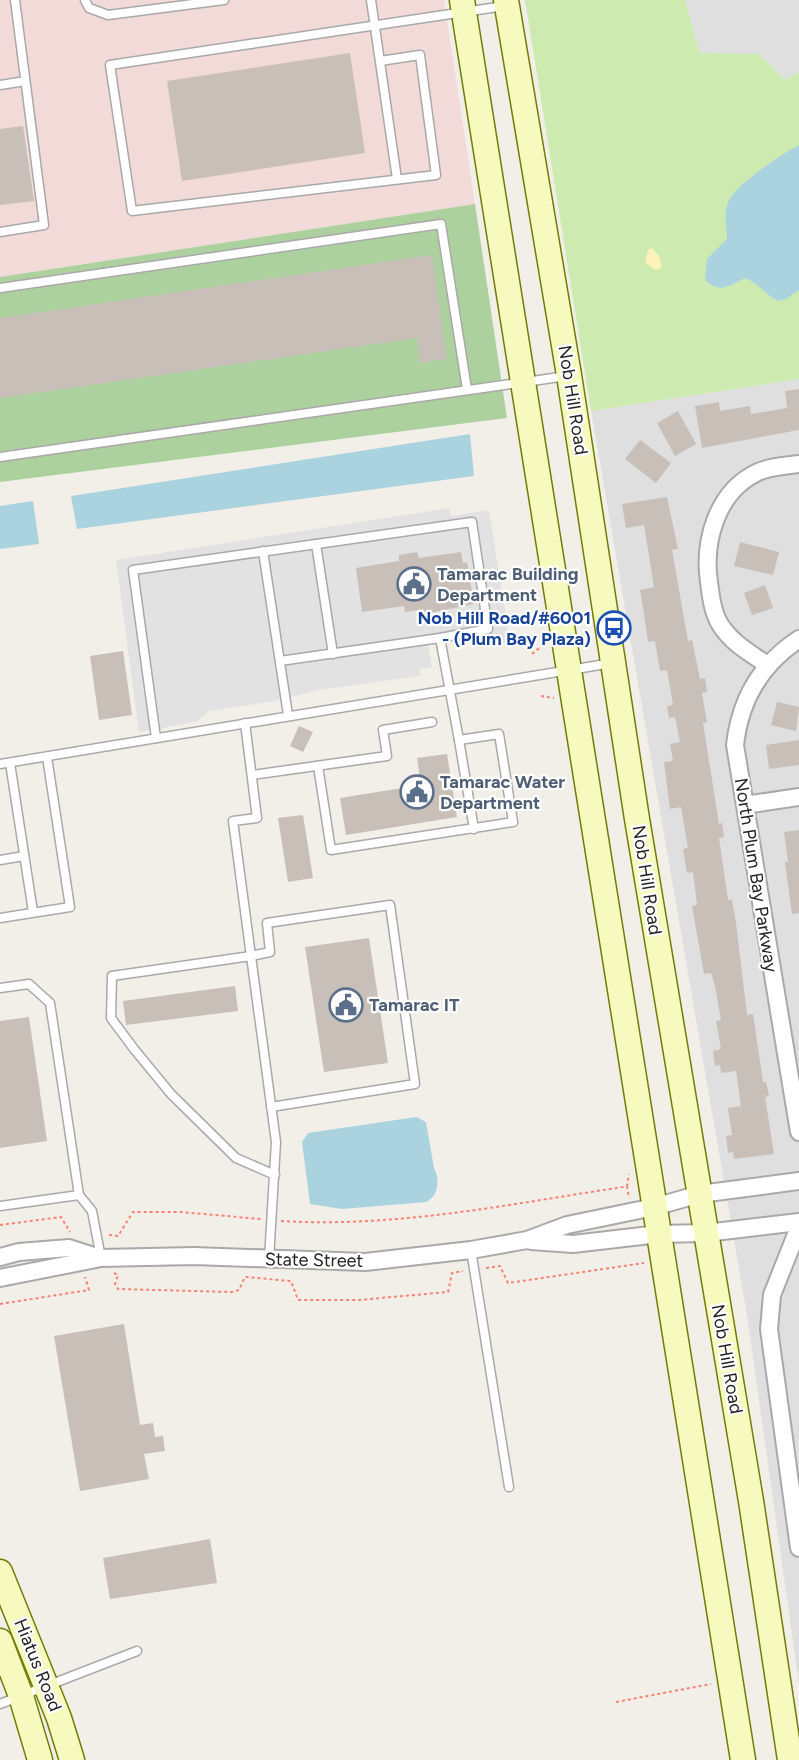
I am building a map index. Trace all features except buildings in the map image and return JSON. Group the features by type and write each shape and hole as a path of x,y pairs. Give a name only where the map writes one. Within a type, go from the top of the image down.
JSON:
{"main road":[{"name":"Nob Hill Road","path":"507,3 751,1501 789,1760"},
{"path":"463,5 525,381 559,672 659,1234 743,1760"},
{"name":"Hiatus Road","path":"0,1572 46,1687 72,1760"},
{"name":"Hiatus Road","path":"0,1641 11,1700 40,1760"}],"street":[{"path":"767,665 738,644 716,617 706,560 709,540 724,503 745,480 759,471 799,464"},
{"name":"North Plum Bay Parkway","path":"799,639 767,665 744,704 737,726 735,746 799,1132"},
{"path":"745,805 799,797"},
{"name":"State Street","path":"0,1278 194,1256 365,1262 471,1250 527,1240 567,1225 654,1208 700,1194 799,1181"},
{"name":"State Street","path":"527,1240 573,1244 659,1234 706,1233 799,1222"},
{"path":"799,1227 772,1295 769,1329 799,1548"},
{"name":"State Street","path":"0,1257 20,1252 69,1248 103,1266"}],"lane":[{"path":"0,232 44,225 15,0"},
{"path":"85,0 89,8 108,15 224,0"},
{"path":"371,0 397,179"},
{"path":"380,61 420,55 436,175 132,212 110,65 373,24 463,5 507,3"},
{"path":"0,84 25,81"},
{"path":"0,288 441,224 467,389"},
{"path":"0,457 569,375"},
{"path":"156,738 133,570 472,522 488,629 280,662"},
{"path":"316,544 333,654"},
{"path":"263,551 288,715"},
{"path":"440,638 474,829"},
{"path":"0,764 613,663"},
{"path":"252,775 387,756 383,730 432,722"},
{"path":"245,723 257,818 233,821 276,1142 273,1220 268,1260"},
{"path":"318,766 331,850 513,822 499,734 459,740"},
{"path":"0,918 70,907 47,757"},
{"path":"10,763 33,912"},
{"path":"0,860 24,856"},
{"path":"272,1107 415,1084 390,905 267,922 270,952 112,976 111,1018 171,1094 236,1158 275,1176"},
{"path":"0,988 29,984 50,1003 79,1195 92,1210 103,1266"},
{"path":"0,1206 79,1195"},
{"path":"471,1250 509,1487"},
{"path":"11,1700 137,1651"}],"path":[{"path":"484,600 539,592"},
{"path":"532,654 545,643 559,672 554,698"},
{"path":"542,696 559,700"},
{"path":"0,1226 61,1217 74,1237 95,1234 118,1236 133,1212 180,1212 273,1220 360,1222 449,1213 623,1187 628,1183 629,1171"},
{"path":"103,1266 118,1275 115,1284 118,1289 232,1292 239,1290 245,1277 291,1281 298,1300 358,1300 448,1292 452,1273 500,1266 508,1283 643,1263 648,1266"},
{"path":"0,1304 89,1290 84,1279 86,1275 93,1275"},
{"path":"616,1702 730,1681"}],"shaded area":[{"path":"0,0 444,0 475,204 0,277"},
{"path":"685,0 799,0 799,72 785,80 759,54 700,53"},
{"path":"799,379 799,1684 747,1315 591,411"},
{"path":"450,508 451,516 489,510 510,643 477,648 475,637 428,645 432,667 420,669 420,676 319,690 275,701 209,711 196,722 139,732 116,560"}],"green space":[{"path":"525,0 685,0 700,53 759,54 785,80 799,72 799,379 591,411"},
{"path":"475,204 507,418 0,482 0,277"}],"sand":[{"path":"652,248 659,256 662,268 656,270 645,263 648,250"}],"water":[{"path":"799,145 799,290 786,299 778,301 745,278 720,288 710,284 705,280 707,259 727,239 726,212 731,197 752,177"},
{"path":"470,434 474,476 77,529 71,496"},
{"path":"33,501 39,544 0,549 0,506"},
{"path":"416,1117 426,1122 437,1177 434,1196 426,1202 342,1209 310,1204 302,1142 308,1133"}],"place":[{"name":"Tamarac Building Department","path":"414,584"},
{"name":"Nob Hill Road/#6001 - (Plum Bay Plaza)","path":"614,628"},
{"name":"Tamarac Water Department","path":"417,792"},
{"name":"Tamarac IT","path":"346,1005"}]}
